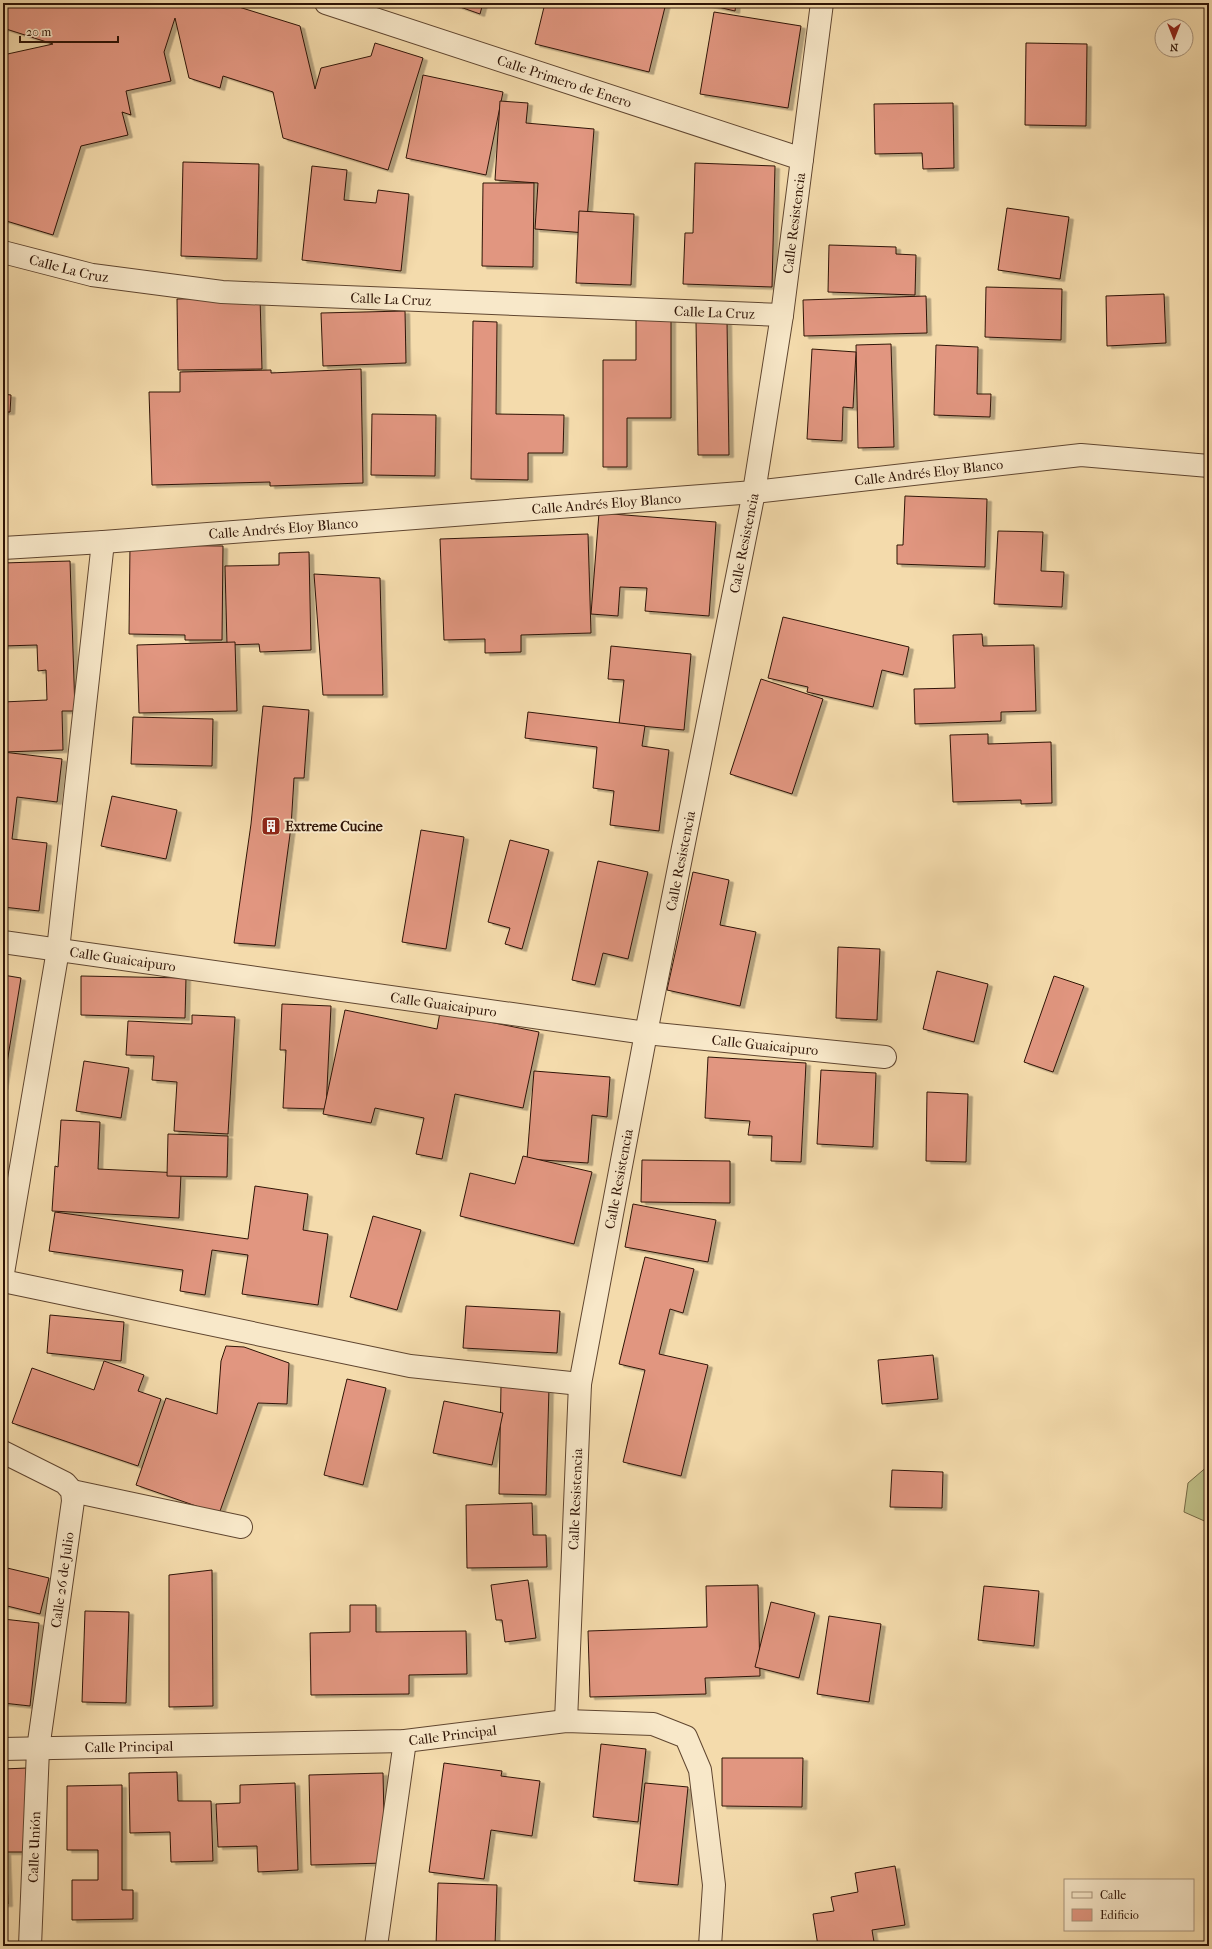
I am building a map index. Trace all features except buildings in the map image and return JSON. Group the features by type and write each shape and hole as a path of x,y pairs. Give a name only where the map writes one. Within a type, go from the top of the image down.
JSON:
{"street":[{"name":"Calle Primero de Enero","path":"326,3 802,159"},
{"name":"Calle Resistencia","path":"566,1721 580,1384 646,1034 754,492 782,315 822,3"},
{"name":"Calle La Cruz","path":"3,252 92,275 222,292 782,315"},
{"name":"Calle Andrés Eloy Blanco","path":"3,548 103,542 754,492 1081,455 1209,466"},
{"path":"3,1273 58,950 103,542"},
{"name":"Calle Guaicaipuro","path":"3,942 646,1034 884,1057"},
{"path":"3,1281 410,1366 580,1384"},
{"path":"3,1452 65,1483 72,1491 241,1527"},
{"name":"Calle 26 de Julio","path":"38,1749 73,1501 72,1491"},
{"name":"Calle Principal","path":"3,1749 405,1741 566,1721 653,1724 686,1737 700,1770 714,1885 710,1946"},
{"path":"376,1946 405,1741"},
{"name":"Calle Unión","path":"30,1946 38,1749"}],"green space":[{"path":"1209,1465 1209,1523 1184,1512 1188,1483"}],"place":[{"name":"Extreme Cucine","path":"271,826"}]}
